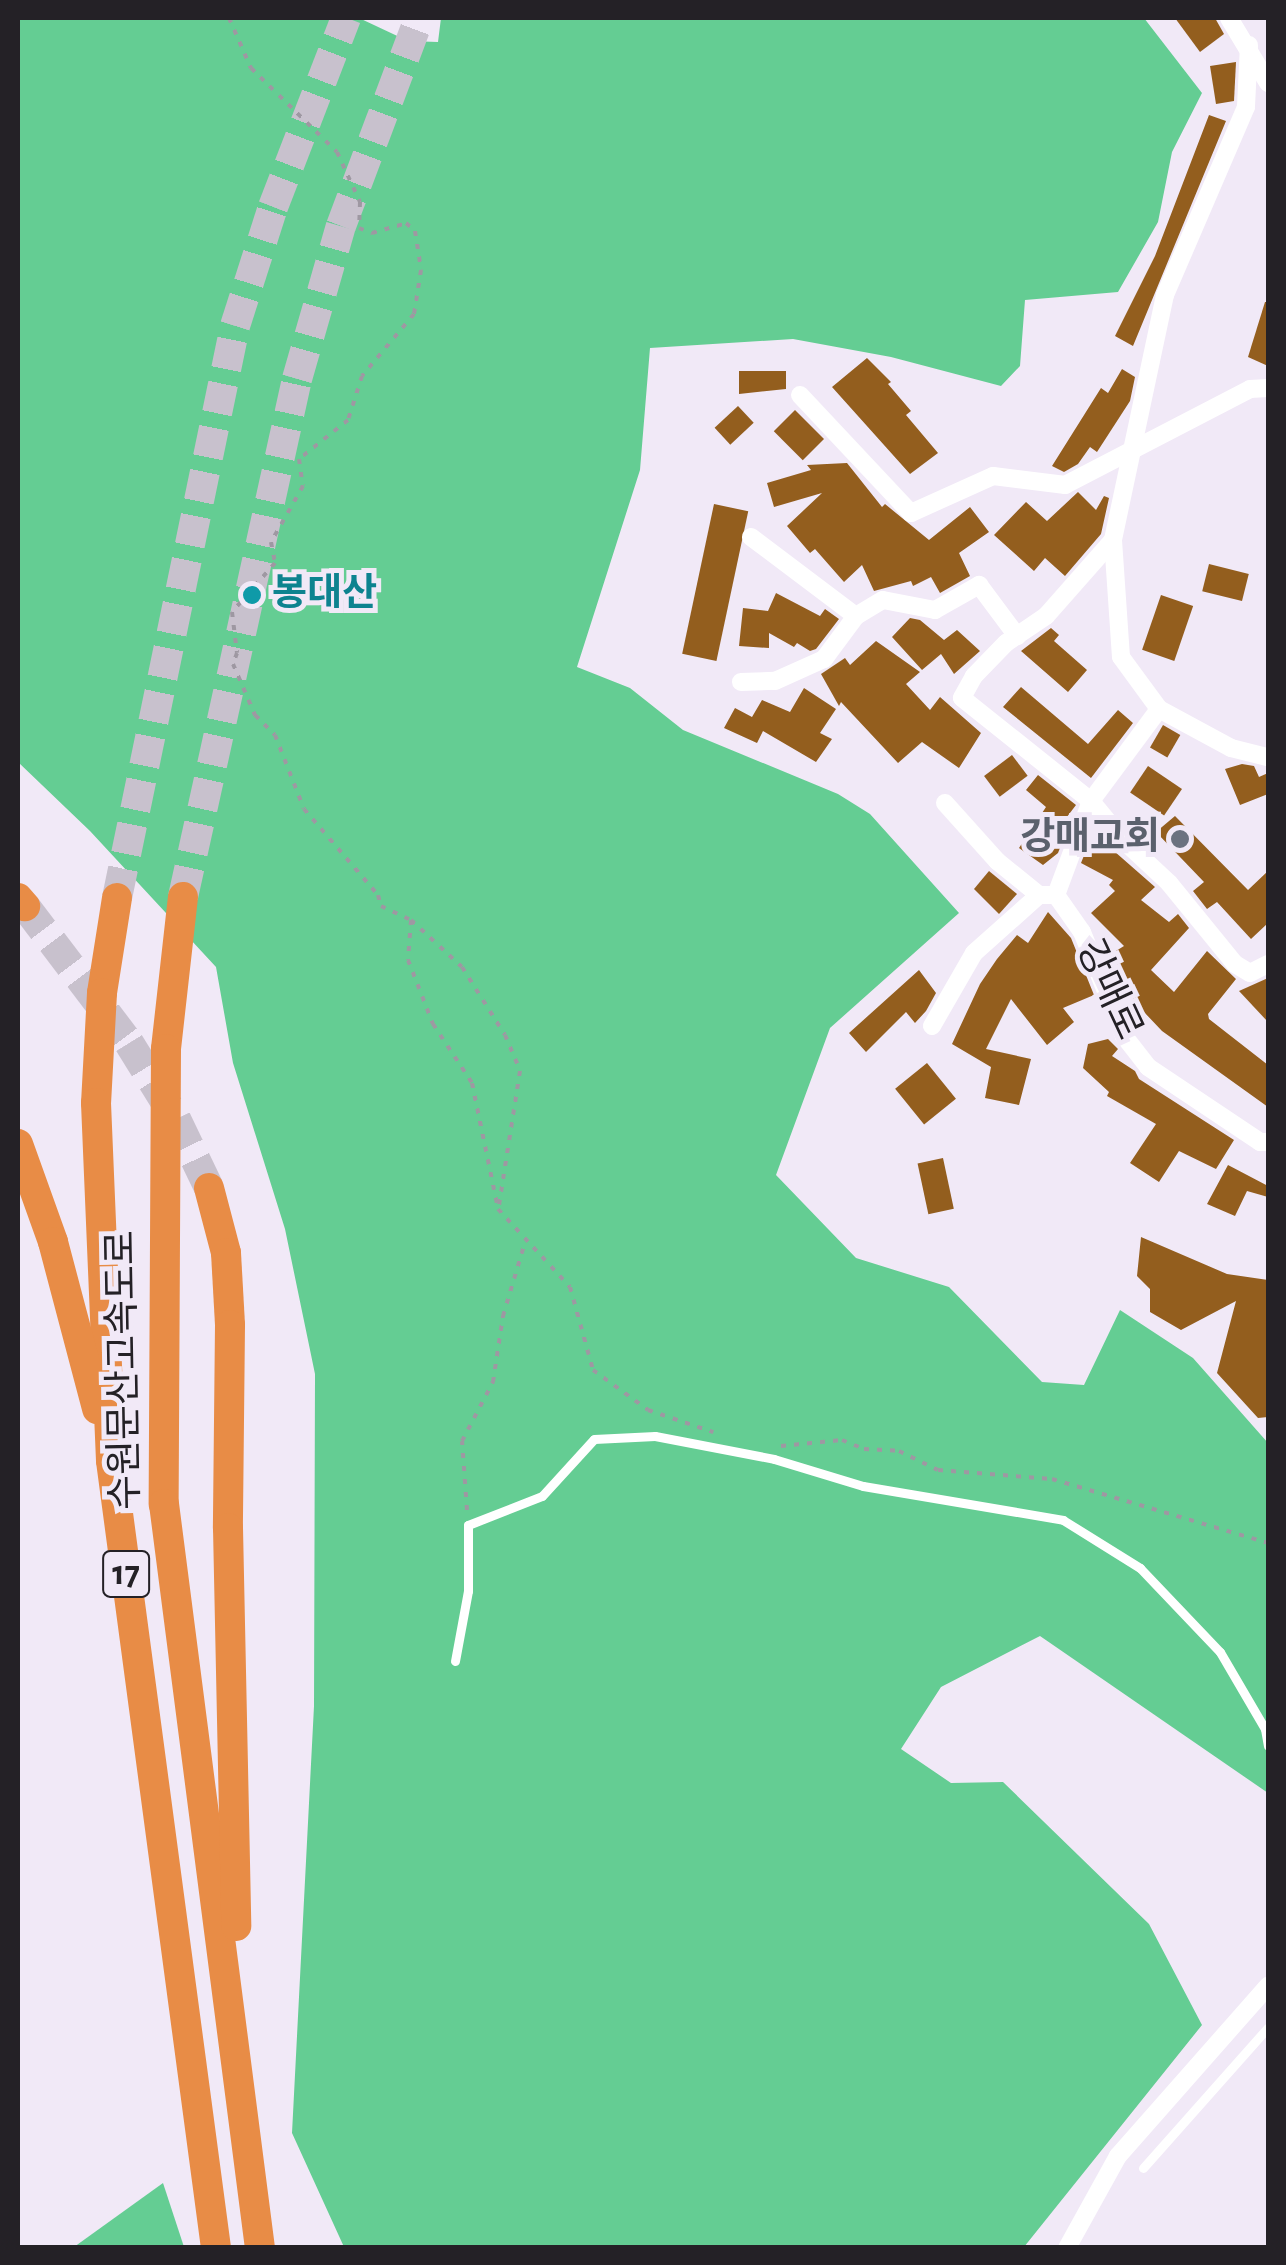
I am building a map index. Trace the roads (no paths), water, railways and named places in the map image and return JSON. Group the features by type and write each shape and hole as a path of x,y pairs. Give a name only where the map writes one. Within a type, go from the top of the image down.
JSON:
{"highway":[{"name":"수원문산고속도로","path":"183,897 166,1049 164,1504 260,2248"},
{"name":"수원문산고속도로","path":"116,898 102,992 96,1103 111,1461 216,2248"},
{"name":"수원문산고속도로","path":"18,1144 52,1242 111,1461"},
{"name":"수원문산고속도로","path":"209,1188 226,1254 230,1325 228,1528 240,2079"}],"street":[{"path":"1230,18 1249,44 1268,83"},
{"path":"1249,44 1246,107 1165,295 1112,540 1121,657 1159,708 1231,748 1268,757"},
{"path":"800,396 911,513 994,476 1066,485 1250,388 1268,388"},
{"path":"752,537 856,616"},
{"path":"1112,540 1046,616 1017,636 974,676 962,698 1091,801 1235,964 1250,973 1268,964"},
{"path":"740,682 775,681 824,659 856,616 883,600 935,610 979,585 1017,636"},
{"path":"932,1026 974,954 1048,895 1091,801 1159,708"},
{"name":"강매로","path":"945,802 997,861 1048,895 1082,932 1124,1036 1148,1067 1260,1142 1268,1142"},
{"path":"1068,2248 1118,2156 1268,1986"}],"lane":[{"path":"455,1661 468,1592 468,1525 542,1496 594,1439 655,1436 774,1459 863,1486 1063,1520 1140,1568 1220,1652 1265,1729 1268,1746"},
{"path":"1143,2168 1268,2028"}],"tunnel":[{"path":"117,898 235,326 273,207 346,18"},
{"path":"183,897 297,379 341,226 419,18"},
{"path":"25,906 129,1043 176,1119 209,1188"}],"place":[{"name":"봉대산","path":"252,595"},
{"name":"강매교회","path":"1180,839"}]}
